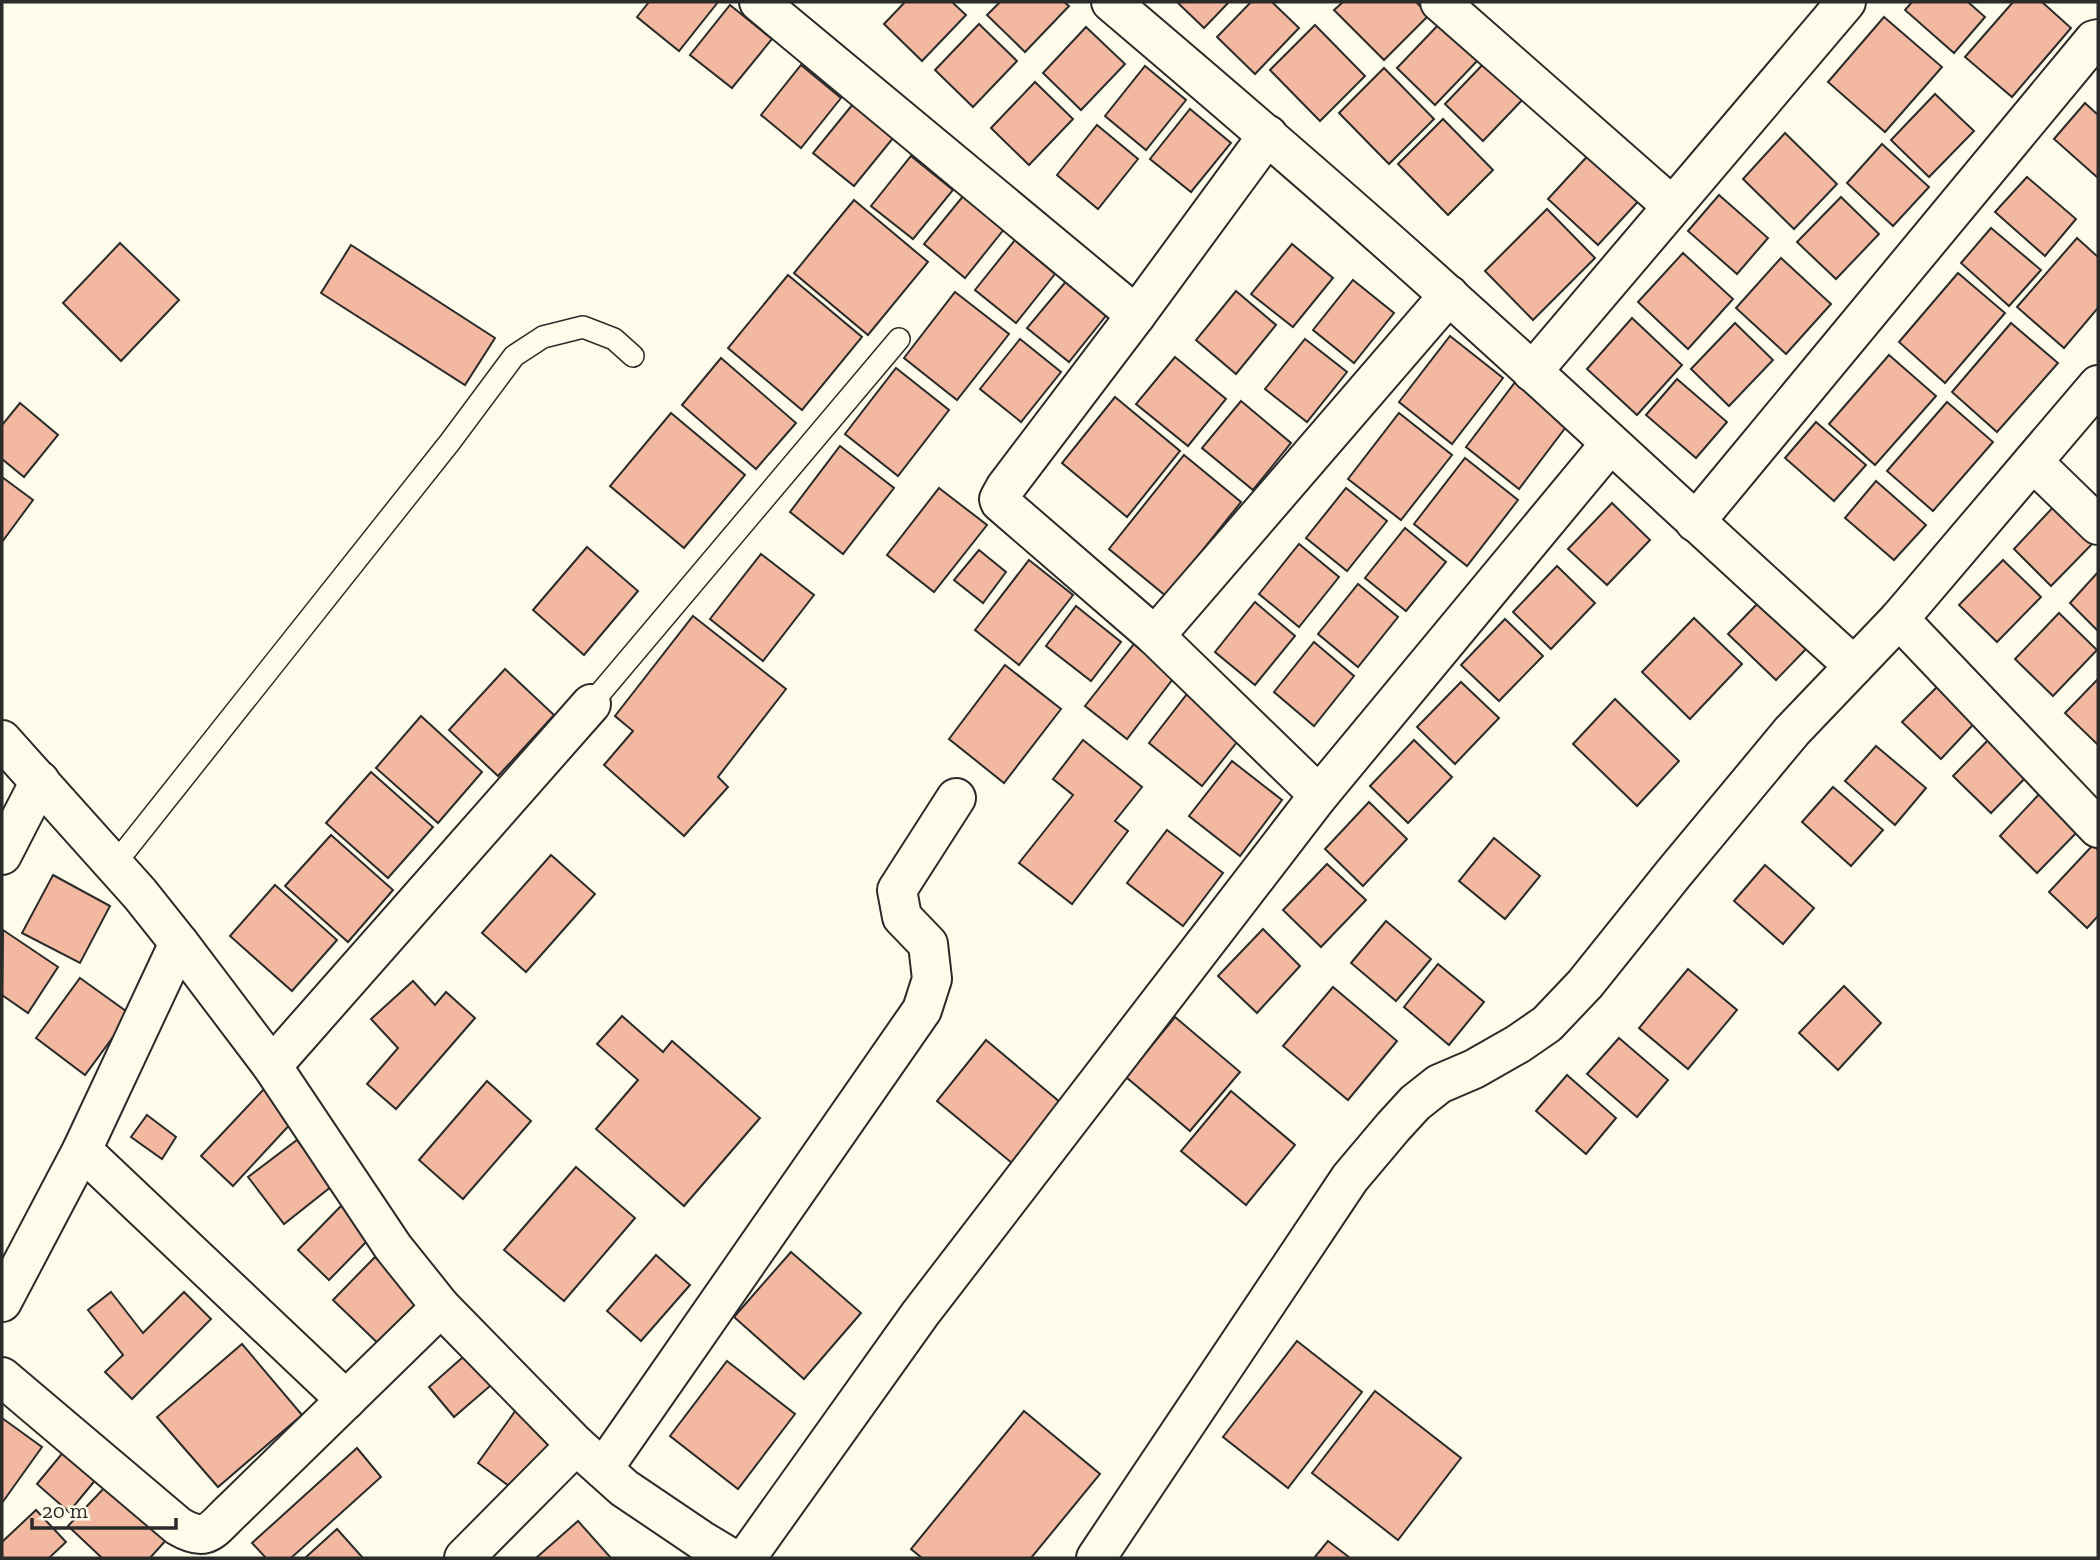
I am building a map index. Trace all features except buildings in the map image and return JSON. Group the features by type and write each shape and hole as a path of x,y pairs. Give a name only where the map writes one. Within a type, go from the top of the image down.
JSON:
{"street":[{"path":"759,2 1136,315"},
{"path":"1111,2 1268,135 1448,295 1854,666"},
{"path":"1440,2 1672,206"},
{"path":"1532,372 1846,2"},
{"path":"1695,522 2094,40 2098,39"},
{"path":"1268,135 1004,488 999,499 1155,636 1319,795"},
{"path":"1155,636 1448,295"},
{"path":"1096,1558 1350,1178 1393,1127 1415,1103 1439,1084 1474,1069 1547,1024 1585,984 1792,731 1899,619 2098,385"},
{"path":"746,1558 920,1314 1319,795 1610,444"},
{"path":"2033,461 2098,525"},
{"path":"1899,619 2098,828"},
{"path":"272,1066 591,704"},
{"path":"2,740 114,865 179,943 272,1066 394,1247 441,1307 589,1457 624,1488 731,1558"},
{"path":"2,855 40,781"},
{"path":"464,1558 589,1457 922,1010 932,979 928,944 902,917 897,890 956,798"},
{"path":"2,1302 82,1150 179,943"},
{"path":"82,1150 346,1401"},
{"path":"2,1377 178,1525 190,1533 200,1535 211,1531 441,1307"}],"lane":[{"path":"114,865 450,442 514,356 543,337 583,327 614,339 633,356"},
{"path":"591,704 899,339"}]}
